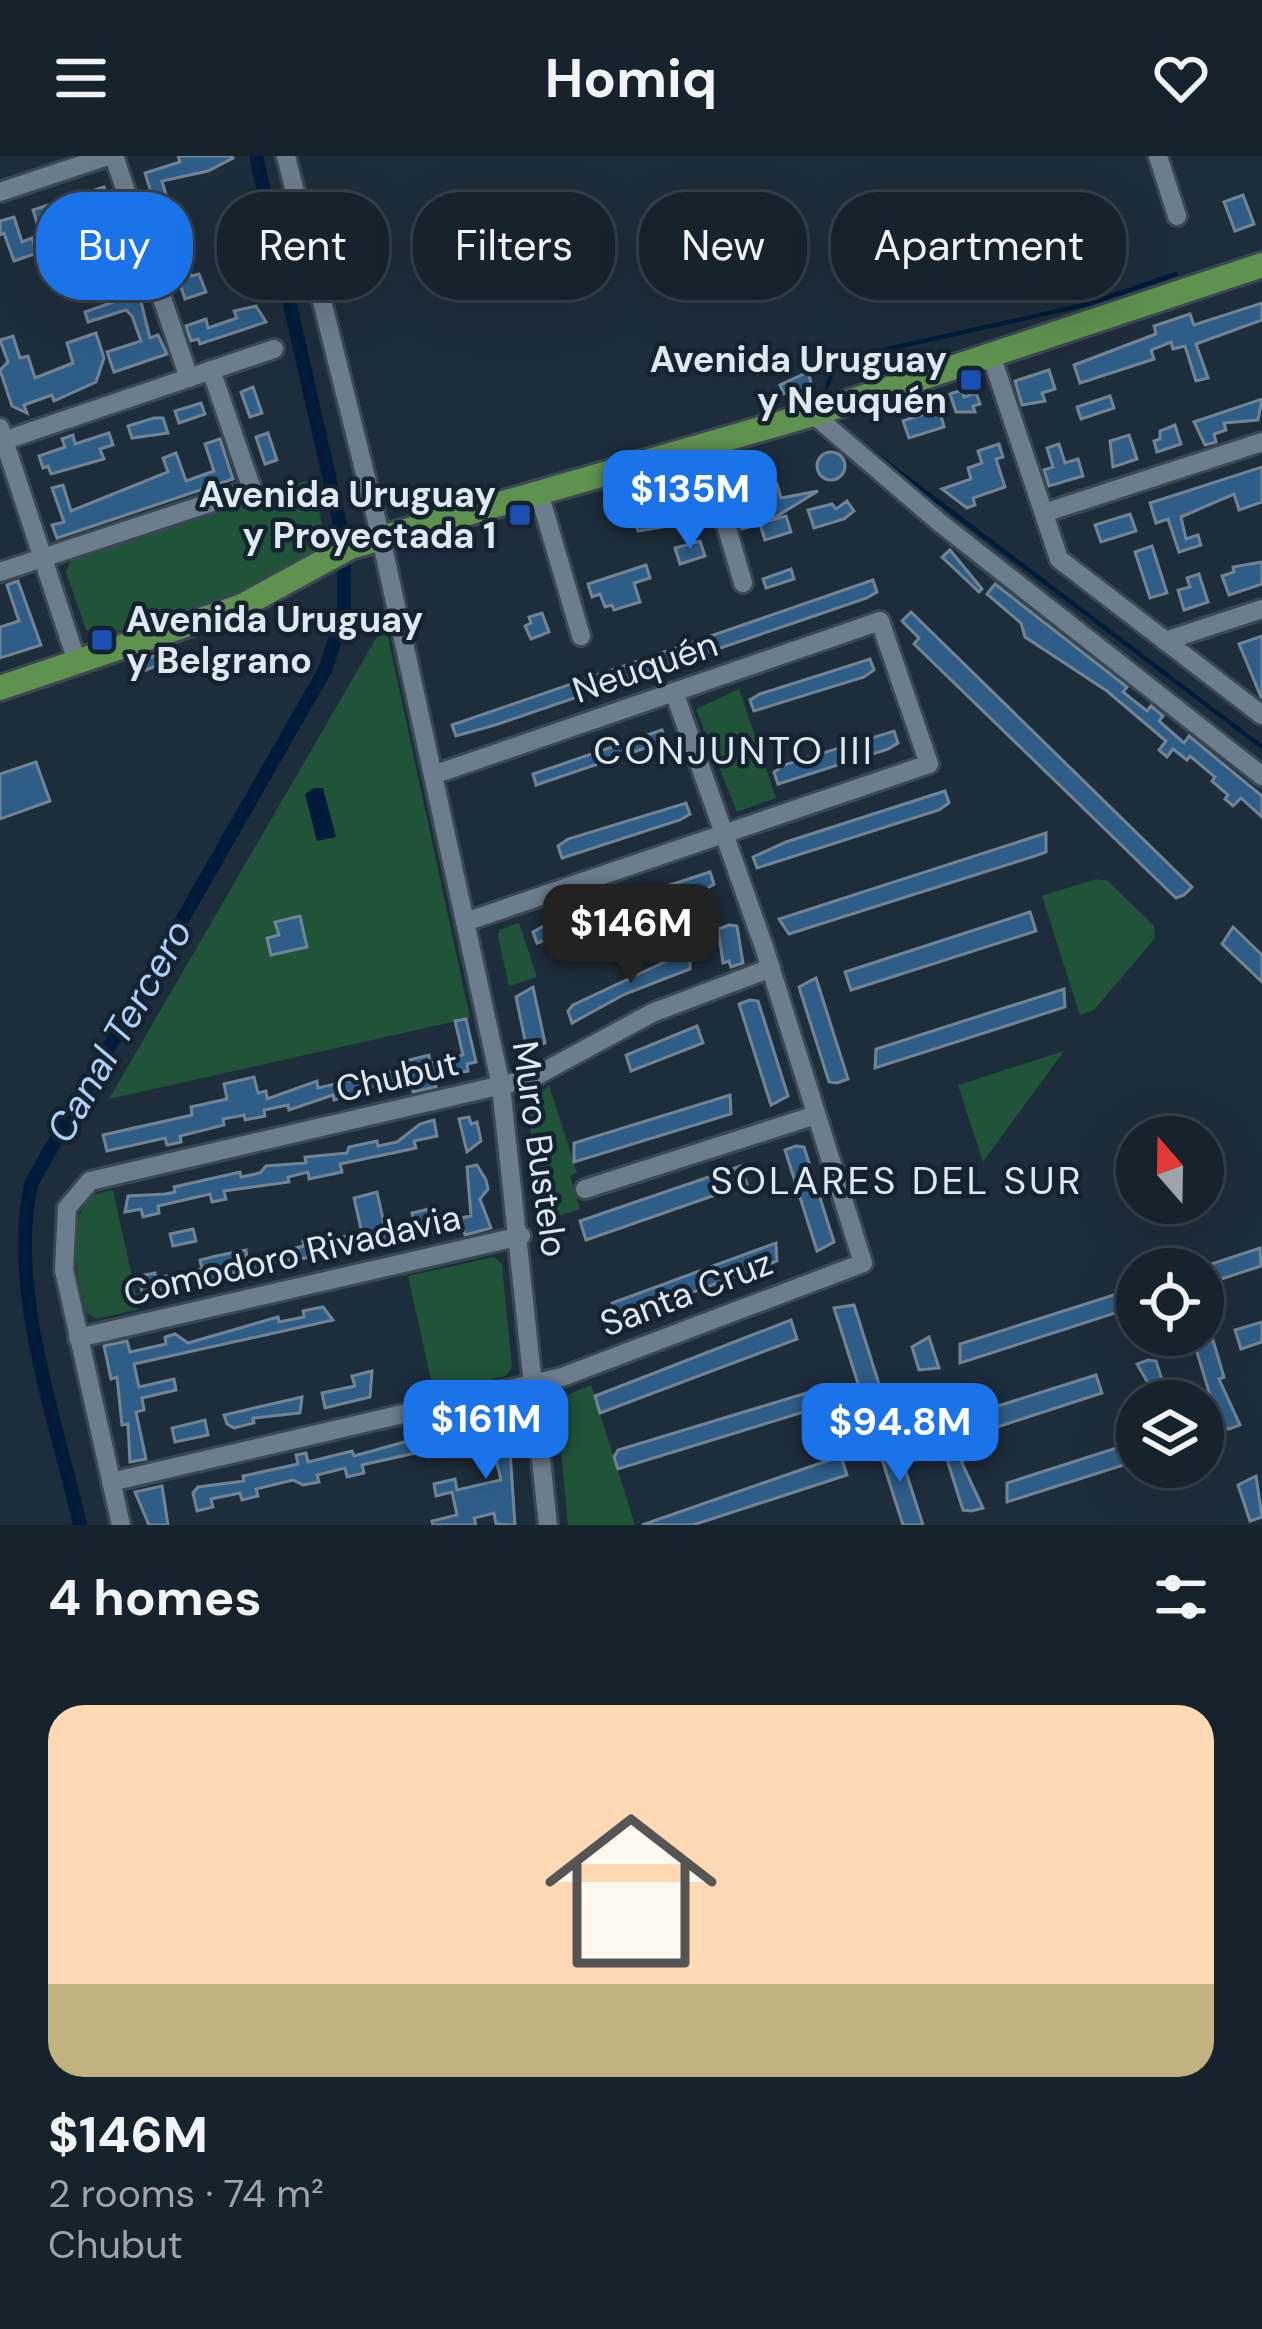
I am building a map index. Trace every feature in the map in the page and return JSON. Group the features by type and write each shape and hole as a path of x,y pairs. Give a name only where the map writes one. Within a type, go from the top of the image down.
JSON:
{"main road":[{"path":"0,688 242,606 344,550 813,414 1262,265"}],"street":[{"path":"0,193 111,156 188,378"},
{"name":"Muro Bustelo","path":"286,156 381,538 501,1086 548,1525"},
{"path":"1158,156 1178,216"},
{"path":"77,662 1,437 274,349"},
{"path":"991,355 1059,559 1262,715"},
{"path":"0,572 252,489 211,370"},
{"path":"813,414 939,522 1262,776"},
{"path":"1043,513 1262,442"},
{"path":"704,446 743,583"},
{"path":"539,493 581,636"},
{"path":"1165,641 1262,609"},
{"name":"Neuquén","path":"433,775 880,621 929,764 724,834"},
{"path":"585,1189 816,1115 771,968 674,692"},
{"path":"465,922 724,834"},
{"name":"Chubut","path":"78,1338 64,1270 64,1220 74,1195 90,1181 532,1078 652,1013 771,968"},
{"name":"Santa Cruz","path":"111,1482 534,1384 863,1263 816,1115"},
{"name":"Comodoro Rivadavia","path":"78,1338 520,1236"},
{"path":"78,1338 121,1525"}],"green space":[{"path":"312,479 327,547 265,583 100,637 86,630 66,572 71,559"},
{"path":"385,623 470,1018 109,1099"},
{"path":"739,689 776,798 737,812 696,709"},
{"path":"1096,879 1108,881 1154,926 1155,938 1094,1010 1080,1015 1042,896"},
{"path":"519,923 537,977 509,986 499,930"},
{"path":"1064,1051 983,1162 958,1085"},
{"path":"549,1085 577,1173 570,1176 580,1209 540,1222 528,1105"},
{"path":"113,1190 139,1309 96,1319 86,1312 75,1234 93,1195"},
{"path":"494,1257 502,1264 512,1367 506,1376 434,1393 408,1276"},
{"path":"591,1385 635,1525 568,1525 557,1408 563,1397"}],"water":[{"path":"323,788 336,837 317,841 305,794"}],"building":[{"path":"178,156 233,158 208,171 162,181 165,192 151,192 145,173 180,162"},
{"path":"1243,195 1254,224 1235,231 1224,202"},
{"path":"14,217 22,242 32,238 36,253 14,261 4,233 0,235 0,221"},
{"path":"199,274 206,292 193,296 193,276"},
{"path":"119,300 141,300 150,338 158,335 167,354 114,372 107,352 141,341 132,316 126,310 88,322 85,312"},
{"path":"1262,303 1262,320 1196,344 1208,378 1196,381 1185,346 1173,349 1171,342 1151,350 1154,359 1080,383 1074,365 1156,334 1154,326 1190,314 1194,325"},
{"path":"256,306 266,322 200,344 198,339 191,341 186,326 206,319 208,328 237,318 234,311"},
{"path":"96,333 104,358 96,382 54,401 52,395 24,405 27,413 12,406 0,370 8,362 0,340 13,336 20,358 28,356 35,378 73,363 67,343"},
{"path":"1049,370 1055,389 1042,393 1045,401 1022,405 1015,381"},
{"path":"808,372 812,386 784,394 780,385"},
{"path":"253,387 262,413 250,417 241,392"},
{"path":"962,390 964,397 976,393 980,404 973,406 975,412 956,412 950,394"},
{"path":"1110,396 1114,408 1081,419 1077,407"},
{"path":"1262,399 1258,420 1224,423 1226,430 1214,434 1216,442 1205,445 1194,422"},
{"path":"201,403 205,414 179,423 175,411"},
{"path":"939,409 944,427 909,438 903,421"},
{"path":"163,418 168,433 132,438 128,426"},
{"path":"1175,425 1181,444 1157,452 1154,441 1160,439 1160,431"},
{"path":"109,433 113,445 100,449 104,459 51,474 48,466 43,468 39,456 65,447 62,439 73,435 75,444"},
{"path":"268,433 277,460 265,464 256,437"},
{"path":"1129,435 1137,459 1113,467 1110,441"},
{"path":"220,439 233,479 57,538 52,525 64,522 52,488 63,485 71,511 168,472 163,458 176,453 186,481 214,471 205,444"},
{"path":"999,444 1003,457 996,459 1005,487 973,498 975,505 967,508 942,489 971,479 968,468 982,463 978,451"},
{"path":"1059,444 1065,463 1078,459 1083,476 1049,486 1044,470 1053,467 1047,448"},
{"path":"831,452 841,456 845,466 841,476 831,480 821,476 817,466 821,456"},
{"path":"1262,467 1262,502 1239,510 1234,494 1181,517 1186,539 1198,535 1201,545 1179,552 1168,519 1156,523 1150,503"},
{"path":"777,484 781,498 818,491 769,521 786,516 791,532 765,540 760,524 742,529 738,514 760,506 755,490"},
{"path":"652,492 662,527 638,531 632,510 610,517 606,506"},
{"path":"847,501 854,511 814,528 808,510 832,504 836,509"},
{"path":"1130,514 1136,531 1101,542 1095,525"},
{"path":"700,541 705,556 680,564 675,548"},
{"path":"1152,546 1167,593 1150,598 1135,552"},
{"path":"950,550 982,589 979,592 942,557"},
{"path":"1262,562 1262,584 1229,595 1222,576 1234,572 1233,567"},
{"path":"646,565 650,578 634,583 640,602 614,610 612,605 605,607 600,594 592,597 588,584"},
{"path":"791,569 794,579 766,588 763,579"},
{"path":"1199,574 1208,602 1184,610 1178,590 1190,587 1187,578"},
{"path":"873,580 877,592 867,598 495,725 456,736 452,725"},
{"path":"18,581 41,645 0,658 0,627 19,621 7,585"},
{"path":"995,584 1127,687 1123,692 1147,711 1151,706 1163,716 1159,721 1184,743 1189,736 1262,796 1262,817 1241,798 1233,806 1212,781 1215,777 1190,756 1187,760 1173,749 1167,757 1159,750 1166,741 1107,691 1025,637 1021,623 987,594"},
{"path":"911,612 1192,887 1184,895 1176,898 914,644 919,638 902,621"},
{"path":"542,613 549,632 531,639 525,626 531,623 529,617"},
{"path":"1262,636 1262,697 1261,697 1239,644"},
{"path":"163,653 166,662 134,675 130,664"},
{"path":"870,659 874,670 864,677 754,711 750,700 760,694"},
{"path":"662,730 666,741 536,785 533,774"},
{"path":"894,731 898,743 888,749 778,784 774,772 784,765"},
{"path":"36,762 50,801 0,819 0,774"},
{"path":"945,791 949,803 939,810 757,868 753,857 786,842"},
{"path":"686,803 690,814 680,820 562,858 558,846 568,839"},
{"path":"1046,833 1046,852 1035,856 789,934 779,919"},
{"path":"710,872 714,884 703,891 682,893 537,943 533,932 544,926"},
{"path":"1030,912 1036,931 851,990 845,972"},
{"path":"300,916 307,947 271,955 267,938 279,935 275,922"},
{"path":"737,926 743,963 731,967 729,961 723,963 718,929"},
{"path":"1233,927 1262,955 1262,982 1222,944"},
{"path":"690,950 690,969 625,994 572,1023 568,1011 573,1005"},
{"path":"816,978 848,1079 837,1083 829,1082 799,987"},
{"path":"533,987 545,1043 533,1047 526,1045 516,997"},
{"path":"1064,989 1065,1007 875,1068 876,1049"},
{"path":"758,1001 788,1096 771,1105 739,1004"},
{"path":"466,1019 476,1062 467,1064 468,1071 434,1078 436,1087 413,1092 412,1085 379,1090 378,1085 289,1110 288,1105 264,1110 265,1116 223,1119 224,1125 180,1136 181,1142 167,1145 165,1138 107,1151 103,1135 192,1115 191,1107 227,1099 224,1084 254,1077 258,1093 266,1091 267,1099 317,1081 318,1088 403,1069 401,1062 429,1055 430,1063 463,1055 455,1021"},
{"path":"697,1026 703,1043 631,1071 626,1055"},
{"path":"730,1095 731,1114 574,1162 574,1143"},
{"path":"469,1117 471,1124 477,1122 481,1141 467,1152 459,1119"},
{"path":"434,1120 437,1136 414,1141 416,1148 340,1164 342,1172 309,1179 308,1172 288,1177 289,1182 224,1191 226,1199 212,1202 210,1194 158,1206 159,1213 143,1217 141,1209 125,1212 128,1196 175,1192 174,1187 240,1172 241,1177 260,1173 266,1166 306,1163 305,1157 347,1153 349,1147 397,1142 420,1124"},
{"path":"804,1147 834,1242 817,1251 785,1150"},
{"path":"477,1165 488,1189 480,1199 491,1228 465,1235 461,1218 471,1216 467,1167"},
{"path":"741,1166 747,1184 586,1240 580,1221"},
{"path":"377,1192 385,1228 401,1224 403,1234 378,1245 377,1240 364,1242 354,1198"},
{"path":"429,1209 434,1232 415,1231 412,1213"},
{"path":"193,1229 196,1241 173,1246 170,1234"},
{"path":"355,1235 352,1251 266,1264 261,1271 220,1274 215,1281 149,1295 142,1291 139,1276 155,1273 156,1278 202,1269 200,1260 246,1250 247,1259 304,1246 303,1241"},
{"path":"776,1243 777,1261 612,1322 612,1303"},
{"path":"1260,1248 1261,1266 1224,1278 1224,1260"},
{"path":"1116,1294 1116,1313 960,1363 960,1344"},
{"path":"854,1305 879,1384 861,1393 834,1308"},
{"path":"323,1307 333,1320 134,1364 139,1387 174,1379 176,1390 142,1398 144,1410 136,1412 146,1459 130,1462 128,1424 122,1425 117,1377 111,1379 104,1346 127,1341 130,1352 166,1344 165,1337 175,1334 188,1343 278,1317 279,1322 304,1317 303,1311"},
{"path":"791,1320 797,1339 600,1413 595,1396"},
{"path":"1262,1322 1262,1342 1241,1349 1235,1330"},
{"path":"929,1337 939,1368 919,1370 912,1347"},
{"path":"1198,1356 1218,1356 1224,1377 1205,1380"},
{"path":"1156,1361 1162,1380 1146,1380 1137,1364"},
{"path":"372,1371 370,1397 325,1408 322,1393 355,1386 352,1376"},
{"path":"1096,1375 1102,1393 985,1431 979,1412"},
{"path":"823,1388 823,1406 618,1469 614,1457 618,1450"},
{"path":"1224,1390 1240,1425 1224,1428"},
{"path":"302,1397 300,1413 253,1418 254,1423 234,1428 224,1415"},
{"path":"507,1406 515,1525 496,1524 494,1513 474,1518 476,1525 433,1525 432,1521 457,1515 452,1492 436,1496 434,1484 455,1479 457,1490 501,1480 484,1412"},
{"path":"205,1420 208,1435 175,1442 172,1428"},
{"path":"955,1422 967,1459 961,1461 983,1508 972,1511 963,1510 938,1431"},
{"path":"448,1430 451,1445 362,1465 364,1473 347,1477 345,1468 317,1475 319,1482 303,1485 293,1480 256,1489 258,1496 242,1500 240,1493 211,1499 213,1507 197,1511 193,1493 198,1487 244,1481 243,1476 298,1464 296,1455 306,1453 308,1462 352,1451 354,1456"},
{"path":"897,1444 923,1525 903,1525 878,1447"},
{"path":"1116,1448 1116,1467 1007,1502 1007,1483"},
{"path":"841,1456 847,1475 693,1525 642,1525"},
{"path":"1256,1476 1262,1517 1250,1521 1238,1485"},
{"path":"162,1486 168,1525 149,1525 135,1492"}],"waterway":[{"name":"Canal Tercero","path":"80,1525 30,1308 25,1263 32,1182 325,670 344,612 344,542 256,156"},
{"path":"827,387 834,367 848,358 1088,304 1176,274"},
{"path":"853,437 1262,747"}],"place":[{"name":"Avenida Uruguay y Neuquén","path":"971,380"},
{"name":"Avenida Uruguay y Proyectada 1","path":"520,515"},
{"name":"Avenida Uruguay y Belgrano","path":"102,640"}],"district":[{"name":"CONJUNTO III","path":"734,750"},
{"name":"SOLARES DEL SUR","path":"897,1180"}]}
